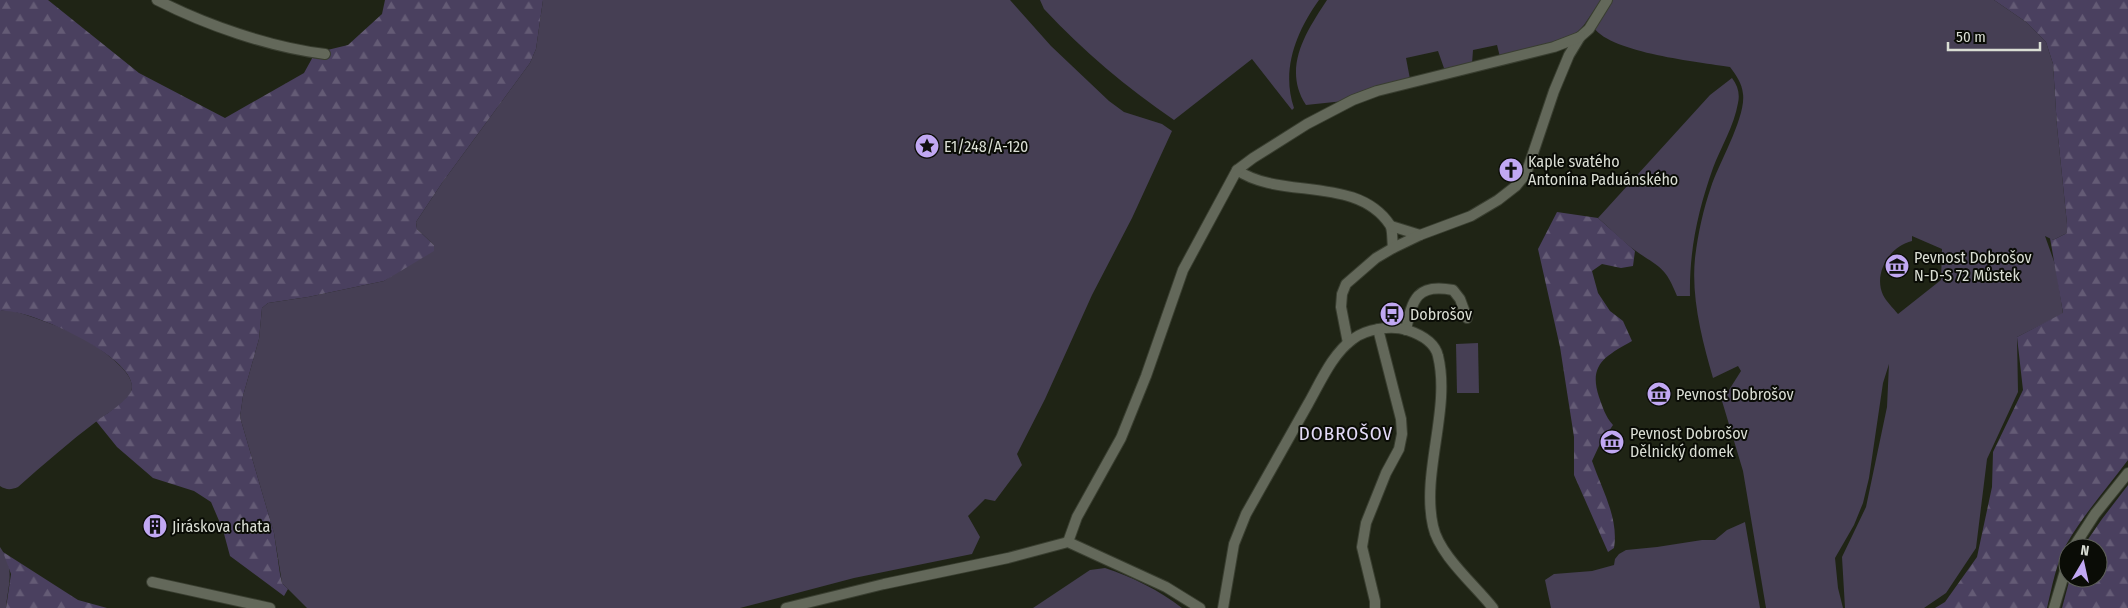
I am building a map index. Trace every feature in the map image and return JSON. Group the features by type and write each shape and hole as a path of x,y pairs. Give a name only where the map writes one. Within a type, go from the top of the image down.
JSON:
{"street":[{"path":"157,0 188,15 248,35 305,52 325,54"},
{"path":"1068,542 1077,517 1121,438 1146,376 1183,270 1237,170 1307,124 1353,100 1377,91 1554,47 1580,37 1589,29 1607,0"},
{"path":"1348,343 1340,306 1346,284 1369,264 1393,248 1478,212 1498,200 1516,186 1526,174 1554,91 1580,37"},
{"path":"1237,170 1245,176 1282,186 1333,192 1352,198 1367,205 1391,226 1420,235"},
{"path":"1391,226 1393,248"},
{"path":"1406,330 1413,301 1423,291 1432,289 1453,290 1460,299 1467,318"},
{"path":"1222,608 1234,544 1246,514 1329,366 1354,338 1378,329 1391,328 1406,330 1419,335 1432,345 1438,353 1440,362 1440,394 1431,488 1433,527 1448,554 1493,608"},
{"path":"1375,608 1362,546 1366,523 1386,473 1399,449 1402,434 1401,419 1378,329"},
{"path":"2080,538 2128,473"},
{"path":"786,608 884,584 1008,558 1068,542 1166,588 1200,608"},
{"path":"152,582 270,608"},
{"path":"2054,608 2060,588"}],"shaded area":[{"path":"543,0 1010,0 1051,46 1109,101 1124,112 1162,124 1172,131 1132,218 1092,295 1045,399 1017,454 1022,465 995,501 985,499 968,516 980,537 972,554 854,578 740,608 307,608 282,583 274,533 240,417 243,396 259,339 262,308 268,303 308,297 384,281 434,245 417,229 416,222 442,183 530,63 536,49","holes":["925,145 929,148 925,156 916,151 916,146"]},
{"path":"1040,0 1319,0 1304,25 1293,52 1289,80 1294,108 1292,110 1252,59 1174,120 1122,82 1090,54 1044,9"},
{"path":"1327,0 1601,0 1574,36 1500,57 1497,45 1473,50 1472,64 1445,71 1438,51 1406,58 1410,79 1344,101 1306,105 1299,91 1296,77 1297,64 1300,51 1311,25"},
{"path":"1612,0 1994,0 2026,22 2046,42 2053,64 2067,233 2053,240 2045,236 2056,267 2063,314 2017,337 2018,392 1987,459 1976,548 1946,593 1924,608 1845,608 1842,557 1866,507 1887,407 1889,364 1883,383 1869,478 1863,503 1854,525 1835,558 1838,588 1843,608 1766,608 1743,471 1722,401 1741,371 1738,366 1713,378 1701,334 1696,304 1694,273 1701,222 1706,204 1743,104 1741,86 1730,67 1637,50 1604,37 1594,28","holes":["1912,236 1942,249 1941,280 1898,314 1884,297 1880,287 1882,270 1891,254 1897,248 1912,241"]},
{"path":"1732,78 1738,90 1738,103 1730,128 1713,168 1699,215 1691,263 1690,296 1677,296 1669,279 1661,269 1631,247 1598,218 1710,95"},
{"path":"8,310 47,322 83,338 115,361 129,377 132,385 131,392 120,404 76,437 18,487 13,489 0,486 0,311"},
{"path":"1478,343 1479,393 1457,393 1456,344"},
{"path":"1745,522 1760,608 1551,608 1545,580 1554,574 1592,571 1614,565 1615,559 1619,554 1626,550 1715,540 1727,530"},
{"path":"0,547 8,563 10,577 6,608 0,608"},
{"path":"1105,568 1145,585 1164,595 1182,608 1033,608 1090,570"}],"green space":[{"path":"0,0 48,0 139,73 225,118 304,73 315,53 348,45 382,14 385,0 543,0 536,49 530,63 442,183 416,222 417,229 434,245 434,251 384,281 308,297 268,303 262,308 259,339 243,396 240,417 274,533 282,583 288,589 284,596 230,556 223,530 211,502 194,491 153,478 117,447 96,421 117,406 131,392 132,388 128,375 116,362 77,336 54,325 13,312 0,311"},
{"path":"1994,0 2128,0 2128,460 2070,538 2058,538 2058,565 2047,608 1935,608 1945,602 1977,557 1992,487 1993,452 2023,390 2017,337 2063,313 2050,238 2053,240 2067,233 2053,64 2046,42 2026,22"},
{"path":"1557,212 1598,218 1635,251 1633,266 1621,268 1602,264 1592,271 1598,293 1610,311 1623,321 1632,341 1607,357 1602,362 1596,376 1599,397 1606,415 1613,425 1599,446 1592,461 1609,504 1614,526 1614,548 1608,552 1574,475 1574,437 1560,347 1538,249"},
{"path":"2128,485 2128,608 2062,608 2067,588 2108,588 2108,538 2089,538"},
{"path":"3,552 78,600 107,608 6,608 11,574"}],"place":[{"name":"E1/248/A-120","path":"927,146"},
{"name":"Kaple svatého Antonína Paduánského","path":"1511,170"},
{"name":"Pevnost Dobrošov N-D-S 72 Můstek","path":"1897,266"},
{"name":"Dobrošov","path":"1392,314"},
{"name":"Pevnost Dobrošov","path":"1659,394"},
{"name":"Pevnost Dobrošov Dělnický domek","path":"1612,442"},
{"name":"Jiráskova chata","path":"155,526"}],"district":[{"name":"DOBROŠOV","path":"1346,433"}]}
